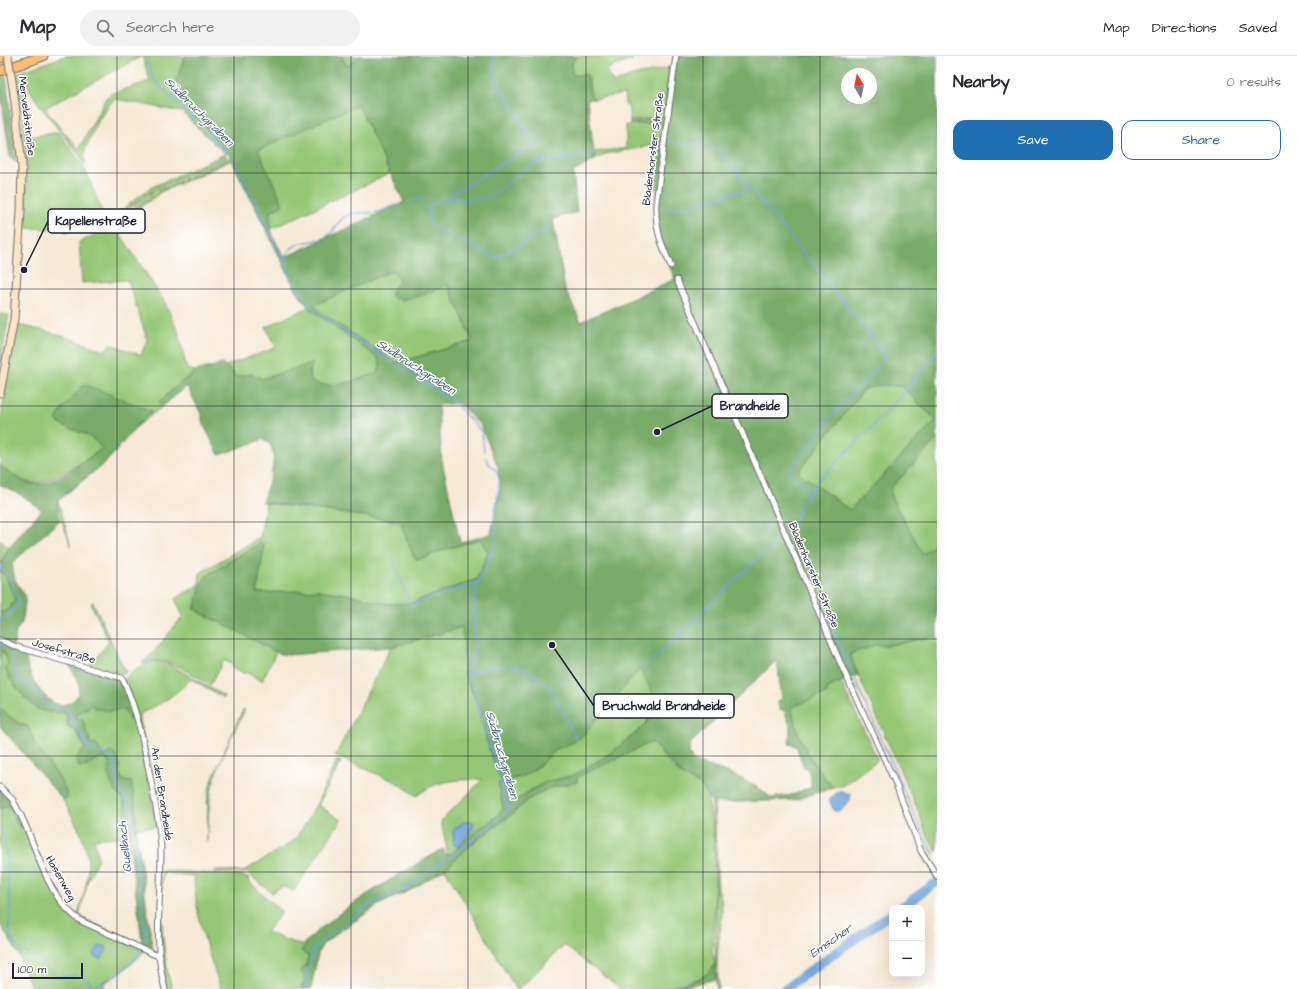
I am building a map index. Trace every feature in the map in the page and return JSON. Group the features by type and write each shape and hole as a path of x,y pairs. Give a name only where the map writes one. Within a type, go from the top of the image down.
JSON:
{"highway":[{"path":"0,58 7,56"},
{"path":"0,71 43,56"}],"street":[{"name":"Merveldtstraße","path":"0,393 14,320 22,184 20,141 7,56"},
{"name":"Bladenhorster Straße","path":"671,266 659,239 655,217 676,56"},
{"name":"Bladenhorster Straße","path":"677,280 843,669 895,782 921,851 937,876"},
{"name":"Josefstraße","path":"0,640 17,647 122,678"},
{"name":"An der Brandheide","path":"122,678 129,693 141,734 159,833 161,852 158,903 160,957 165,989"},
{"name":"Hasenweg","path":"0,787 12,799 22,817 36,853 61,902 81,921 160,957"}],"green space":[{"path":"65,56 142,56 185,56 173,90 228,153 225,154 182,112 116,99 102,114 85,151 85,164 44,112 24,78 30,137 58,132 83,165 107,223 104,226 101,220 65,232 63,226 48,229 27,228 27,225 25,225 27,165 17,73","holes":["142,56 150,81 110,94 106,98 79,149 60,128 45,108"]},
{"path":"185,56 341,56 347,66 361,56 577,56 572,64 572,73 575,75 587,75 591,96 594,99 587,100 595,160 573,172 577,212 553,219 565,289 581,322 675,279 658,239 657,179 663,122 630,124 630,121 664,117 670,73 670,69 667,67 674,66 673,56 937,56 937,439 890,489 892,499 923,554 937,543 937,639 935,636 885,646 876,645 850,654 858,675 827,688 827,693 792,707 797,728 806,750 819,770 833,787 795,800 712,803 701,785 683,776 652,742 577,777 577,782 549,788 529,799 512,814 475,841 445,869 411,890 380,904 337,933 322,945 318,954 311,989 301,989 305,981 301,971 306,966 308,956 301,951 306,944 304,943 337,916 389,881 443,849 446,854 450,855 479,828 486,825 497,816 503,808 498,783 501,782 490,752 477,703 464,674 464,645 462,627 391,647 289,655 280,654 195,609 201,584 206,576 261,543 264,546 257,593 319,590 346,594 387,604 411,603 477,579 488,552 480,539 449,548 417,560 413,555 400,521 262,502 272,469 273,452 270,444 264,439 219,455 202,422 202,416 187,386 163,406 159,402 195,371 223,364 237,377 251,374 262,379 313,363 309,373 311,381 326,385 343,384 375,374 379,370 380,366 377,357 309,308 296,290 228,153 173,90","holes":["358,105 404,202 285,257 273,235 269,217 270,211 282,206 282,202 258,150","391,271 396,272 399,282 392,291 391,296 395,299 418,296 448,285 473,341 396,363 320,312 314,305","883,385 901,386 936,420 850,510 798,472 865,388","458,403 481,426 498,467 501,486 491,534 460,542 442,461 438,405","777,660 782,699 777,701 780,710 784,710 790,726 789,744 796,746 804,767 807,768 811,781 810,789 792,795 772,798 759,788 734,775 695,762 690,756 689,751 691,743","640,669 654,696 655,702 655,709 644,726 611,753 574,775 546,782 509,804 504,781 524,776 541,764 557,749 574,742 582,736"]},
{"path":"341,56 361,56 347,67"},
{"path":"577,56 631,56 632,60 607,69 613,83 632,76 669,68 664,117 630,121 628,105 625,105 624,94 594,99 590,92 589,78 573,75 572,65"},
{"path":"6,76 16,162 13,158 10,158 0,86 0,78"},
{"path":"358,104 381,152 389,174 271,229 271,211 278,208 282,202 257,150"},
{"path":"663,122 660,144 606,154 595,160 595,152 626,148 626,125"},
{"path":"225,154 227,158 155,190 111,222 110,219 150,188"},
{"path":"231,158 232,160 161,192 115,226 164,301 178,332 187,369 195,371 159,402 163,406 134,429 125,440 138,424 151,412 58,423 88,436 93,439 102,449 68,471 49,480 30,483 19,479 0,466 0,423 17,325 72,339 105,351 110,344 141,355 147,339 128,280 82,283 79,242 114,227 114,224 152,194"},
{"path":"394,271 397,274 399,282 392,291 402,300 448,285 473,341 396,363 320,312 314,305 388,272"},
{"path":"309,307 377,357 380,366 379,370 375,374 343,384 326,385 311,381 309,373 312,364 262,379 251,374 237,377 225,366 275,348 276,345 273,343 266,327"},
{"path":"0,314 9,315 0,366"},
{"path":"84,384 152,411 139,423 108,460 57,501 58,522 12,563 15,580 26,597 22,623 16,631 14,645 0,639 0,613 9,609 15,600 6,577 0,571 1,564 16,539 42,510 23,496 0,485 0,466 22,480 29,483 38,484 47,482 67,473 102,449 85,434 65,426 56,419 64,407"},
{"path":"883,385 901,386 936,420 850,510 798,472 865,388"},
{"path":"937,439 937,543 923,554 892,499 890,489"},
{"path":"114,452 108,460 58,501 71,546 62,521 58,522 57,501 101,465"},
{"path":"266,503 400,521 413,555 417,560 449,548 481,539 488,552 477,579 411,603 387,604 346,594 319,590 257,593 264,546 261,543 228,562 196,599 195,606 193,608 213,620 225,623 276,652 262,681 246,672 245,674 232,667 233,665 224,660 210,685 186,670 169,662 151,661 142,663 153,653 183,616 175,599 199,585 200,573 260,537"},
{"path":"0,540 10,548 0,564"},
{"path":"0,571 6,577 15,600 9,609 0,613"},
{"path":"93,602 126,673 124,674 88,667 109,642 92,606 91,603"},
{"path":"462,627 464,645 464,674 477,703 490,752 501,782 499,784 503,808 497,816 486,825 479,828 450,855 448,855 441,821 483,779 456,780 439,783 424,790 417,796 396,782 335,756 391,647"},
{"path":"935,636 937,639 937,852 926,834 919,813 849,654 876,645 885,646"},
{"path":"0,641 25,652 30,673 36,685 45,696 55,704 60,705 70,703 77,697 79,692 78,681 69,664 119,679 125,687 135,716 129,720 125,709 110,711 95,708 93,705 77,714 78,720 82,718 91,744 95,743 104,756 112,751 117,757 122,780 131,782 135,802 136,828 153,952 143,950 124,801 117,793 109,778 109,763 107,759 98,759 86,766 79,767 76,759 85,748 76,729 68,727 66,712 43,711 36,708 28,701 5,668 8,662 5,654 0,650"},
{"path":"0,650 7,659 10,680 35,706 44,711 57,713 66,712 85,748 77,757 85,767 97,758 107,759 110,764 111,782 116,792 124,801 129,836 94,839 98,858 88,880 79,915 141,944 140,947 77,917 87,879 88,866 86,849 80,832 63,800 67,798 66,792 39,752 31,736 29,727 18,723 0,709"},
{"path":"154,661 169,664 224,696 224,698 191,679 167,699 139,714 157,802 146,750 125,680 138,668"},
{"path":"639,668 650,687 655,702 655,707 651,716 644,726 621,746 575,775 541,785 509,804 504,782 524,776 538,767 557,749 579,739"},
{"path":"841,682 878,760 842,786 833,787 819,770 806,750 797,728 792,707 826,693 827,688"},
{"path":"93,705 110,711 126,709 135,716 157,827 136,828 135,803 121,776 120,765 104,756 95,743 91,744 82,718 78,720 77,714"},
{"path":"0,709 18,723 29,727 36,746 55,771 65,789 67,798 63,800 0,726"},
{"path":"243,709 245,710 227,746"},
{"path":"652,742 679,772 685,777 700,784 707,799 714,841 715,866 712,952 715,964 712,971 700,978 665,989 620,989 564,945 519,989 516,989 445,869 475,841 512,814 529,799 549,788 577,782 577,777"},
{"path":"222,758 212,787 208,815 207,843 207,803 210,785"},
{"path":"337,760 341,762 318,805 341,820 294,891 287,888 282,888 277,889 272,893 247,873 214,872 215,870 242,872 291,843 305,825"},
{"path":"0,788 10,799 24,825 20,827 7,805 0,809"},
{"path":"712,803 714,803 718,889 722,902 717,958 719,989 717,989 715,977 716,859"},
{"path":"7,805 13,811 18,825 24,825 31,846 67,911 144,952 128,967 103,984 106,989 32,989 19,955 0,924 0,809"},
{"path":"162,871 243,876 249,879 247,880 282,912 266,932 302,946 304,943 306,944 301,951 308,956 306,966 302,968 305,981 301,989 221,989 207,947 200,919 194,876 162,873 162,931 168,974 172,989 166,989 160,930"},
{"path":"715,964 716,979 676,989 665,989 700,978 711,970"}],"water":[{"path":"840,790 846,794 850,794 851,798 841,811 834,811 829,800"},
{"path":"472,821 474,823 471,831 463,843 458,846 454,845 453,830 464,822"},
{"path":"99,946 106,946 107,950 101,959 95,957 94,954"}],"waterway":[{"path":"444,199 536,143 493,76 494,56"},
{"name":"Südbruchgraben","path":"147,60 154,80 229,155"},
{"path":"669,141 718,149 751,188"},
{"path":"552,227 496,258 431,225 428,220 431,205 438,200 488,198 532,164 595,153"},
{"name":"Südbruchgraben","path":"234,159 297,287 307,302 332,323"},
{"path":"668,211 751,188 788,233"},
{"path":"413,200 420,198 424,206 430,207"},
{"path":"283,261 287,253 297,245 319,240 329,235 347,215 356,213 374,213 393,206 402,205"},
{"path":"790,236 864,328"},
{"name":"Südbruchgraben","path":"338,327 452,400 482,432 484,451"},
{"path":"809,491 791,476 789,471 830,418 887,356 866,331"},
{"path":"803,561 789,530 804,501 818,481 900,398 937,351"},
{"name":"Südbruchgraben","path":"306,989 306,975 313,950 321,941 352,920 368,905 408,888 418,879 464,847 509,810 469,675 475,645 474,613 476,589 496,540 494,516 499,488 499,478 496,470 488,463 486,458"},
{"path":"645,665 658,655 782,535"},
{"path":"392,557 410,605 477,583"},
{"name":"Quellbach","path":"0,565 7,575 20,603 0,622"},
{"path":"809,574 823,609"},
{"path":"826,614 925,839 934,854"},
{"name":"Quellbach","path":"0,644 11,649 18,679 41,695 43,701 51,707 68,709 72,722 90,749 107,755 114,760 117,781 133,819 132,832 146,935 139,954 132,962 117,974 91,989"},
{"path":"469,675 482,669 510,665 531,672 552,690 577,740"},
{"path":"1,831 4,836 11,914 9,929 13,942 23,951 41,960 56,976 82,977 87,979 92,989"},
{"name":"Emscher","path":"904,905 937,882"},
{"name":"Emscher","path":"784,989 889,915"}],"place":[{"name":"Kapellenstraße","path":"24,270"},
{"name":"Brandheide","path":"657,432"},
{"name":"Bruchwald Brandheide","path":"552,645"}]}
